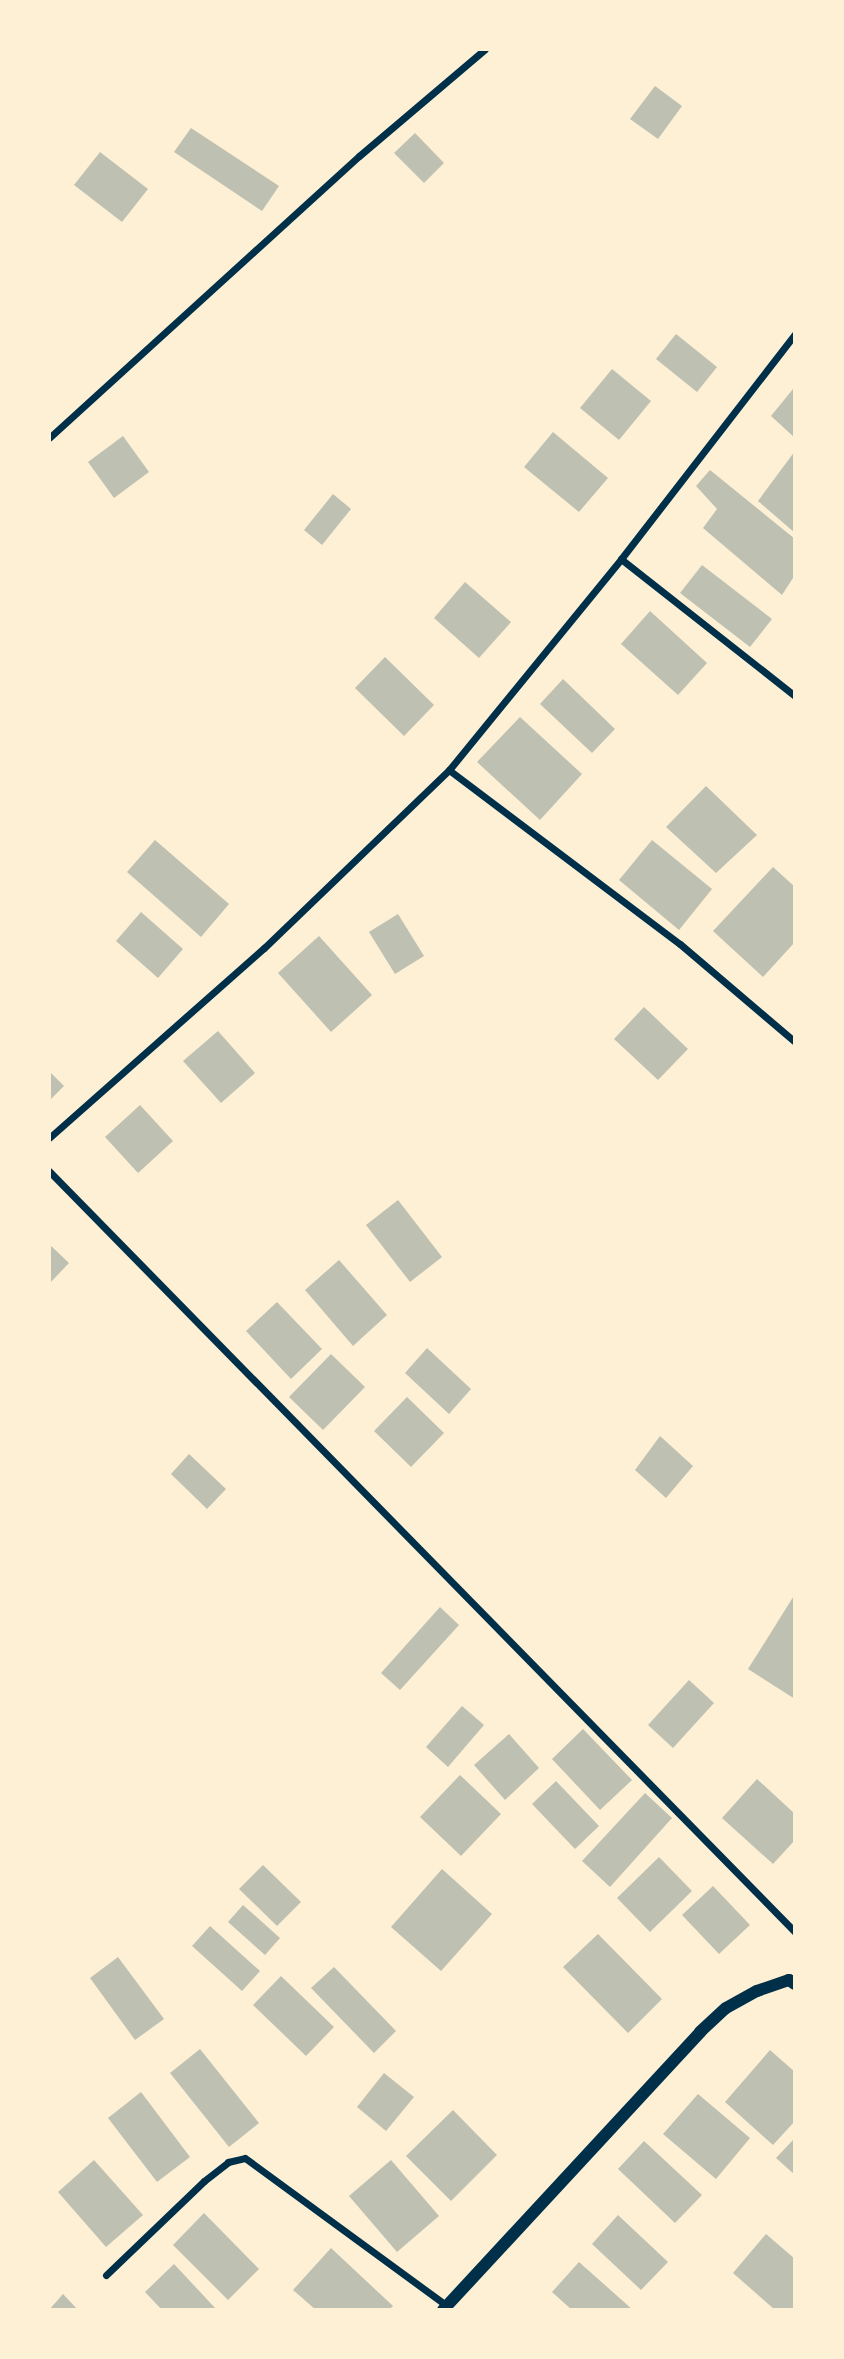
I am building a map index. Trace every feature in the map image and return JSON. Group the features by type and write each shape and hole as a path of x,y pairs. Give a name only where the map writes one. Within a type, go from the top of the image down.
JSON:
{"street":[{"path":"49,438 359,156 485,49"},
{"path":"49,1138 264,948 449,770 621,559 795,334"},
{"path":"621,559 795,696"},
{"path":"449,770 680,944 795,1042"},
{"path":"49,1171 795,1933"},
{"path":"106,2276 204,2181 228,2162 245,2158 445,2308 691,2041 726,2008 757,1990 793,1978"}],"building":[{"path":"655,86 682,106 658,139 630,119"},
{"path":"191,128 279,186 262,211 174,152"},
{"path":"415,133 444,163 424,183 394,153"},
{"path":"100,152 148,189 122,222 74,185"},
{"path":"676,334 717,367 697,392 656,359"},
{"path":"612,369 651,401 619,440 580,408"},
{"path":"793,389 795,391 795,438 771,416"},
{"path":"553,432 608,478 579,512 524,467"},
{"path":"123,436 149,472 114,498 88,462"},
{"path":"795,451 795,533 758,501"},
{"path":"710,470 795,539 795,575 782,595 703,528 717,509 696,486"},
{"path":"333,494 351,509 322,545 304,530"},
{"path":"702,565 772,619 750,647 680,593"},
{"path":"465,582 511,622 479,658 434,618"},
{"path":"650,611 707,663 678,695 621,644"},
{"path":"385,657 434,705 404,736 355,688"},
{"path":"563,679 615,729 592,753 540,704"},
{"path":"520,717 582,774 540,820 477,762"},
{"path":"706,786 757,835 716,873 666,827"},
{"path":"155,840 229,904 201,937 127,872"},
{"path":"652,840 712,889 679,930 619,880"},
{"path":"773,867 795,887 795,942 763,977 713,931"},
{"path":"141,912 183,949 158,978 116,941"},
{"path":"398,914 424,956 395,974 369,932"},
{"path":"319,936 372,995 331,1032 278,973"},
{"path":"644,1007 688,1049 658,1080 614,1039"},
{"path":"218,1031 255,1073 221,1103 183,1061"},
{"path":"49,1071 64,1086 49,1101"},
{"path":"140,1105 173,1141 138,1173 105,1137"},
{"path":"398,1200 442,1257 410,1282 366,1225"},
{"path":"49,1244 69,1263 49,1284"},
{"path":"339,1260 387,1315 353,1346 305,1290"},
{"path":"277,1302 322,1349 291,1379 246,1331"},
{"path":"427,1348 471,1389 449,1414 405,1373"},
{"path":"331,1354 365,1387 323,1430 289,1397"},
{"path":"407,1397 444,1433 411,1467 374,1431"},
{"path":"660,1436 693,1466 666,1498 635,1470"},
{"path":"189,1454 226,1489 207,1509 171,1474"},
{"path":"795,1594 795,1699 748,1669"},
{"path":"440,1607 459,1625 400,1690 381,1673"},
{"path":"689,1680 714,1703 673,1748 648,1725"},
{"path":"462,1706 484,1725 448,1767 426,1747"},
{"path":"583,1729 632,1780 600,1810 552,1759"},
{"path":"509,1734 539,1768 505,1800 474,1765"},
{"path":"460,1775 501,1814 461,1856 420,1817"},
{"path":"757,1779 795,1814 795,1840 773,1864 722,1818"},
{"path":"556,1781 599,1826 575,1849 532,1804"},
{"path":"645,1793 672,1818 610,1887 582,1861"},
{"path":"659,1857 692,1891 650,1932 617,1898"},
{"path":"263,1865 301,1902 277,1926 239,1889"},
{"path":"442,1869 492,1914 441,1971 391,1927"},
{"path":"713,1886 750,1925 719,1954 682,1915"},
{"path":"243,1905 280,1938 265,1955 228,1922"},
{"path":"210,1926 260,1971 242,1991 192,1946"},
{"path":"598,1934 662,1999 628,2033 563,1967"},
{"path":"118,1957 164,2019 135,2040 90,1978"},
{"path":"334,1967 396,2031 374,2053 311,1988"},
{"path":"281,1976 334,2027 306,2056 253,2005"},
{"path":"200,2049 259,2123 229,2147 170,2073"},
{"path":"770,2050 795,2072 795,2121 773,2145 725,2102"},
{"path":"384,2073 414,2097 386,2131 357,2107"},
{"path":"141,2092 190,2157 157,2182 108,2118"},
{"path":"698,2094 750,2138 716,2179 663,2134"},
{"path":"453,2110 497,2155 451,2201 406,2156"},
{"path":"793,2140 795,2142 795,2175 776,2158"},
{"path":"644,2141 702,2195 675,2223 618,2169"},
{"path":"94,2160 143,2215 106,2247 58,2192"},
{"path":"391,2160 439,2216 397,2252 349,2196"},
{"path":"204,2213 259,2269 228,2300 173,2245"},
{"path":"618,2215 668,2262 641,2290 592,2244"},
{"path":"766,2234 795,2259 795,2310 775,2310 733,2273"},
{"path":"331,2248 393,2306 389,2310 316,2310 293,2290"},
{"path":"579,2262 633,2310 572,2310 552,2292"},
{"path":"174,2264 217,2310 162,2310 145,2292"},
{"path":"63,2294 78,2310 49,2310"}]}
